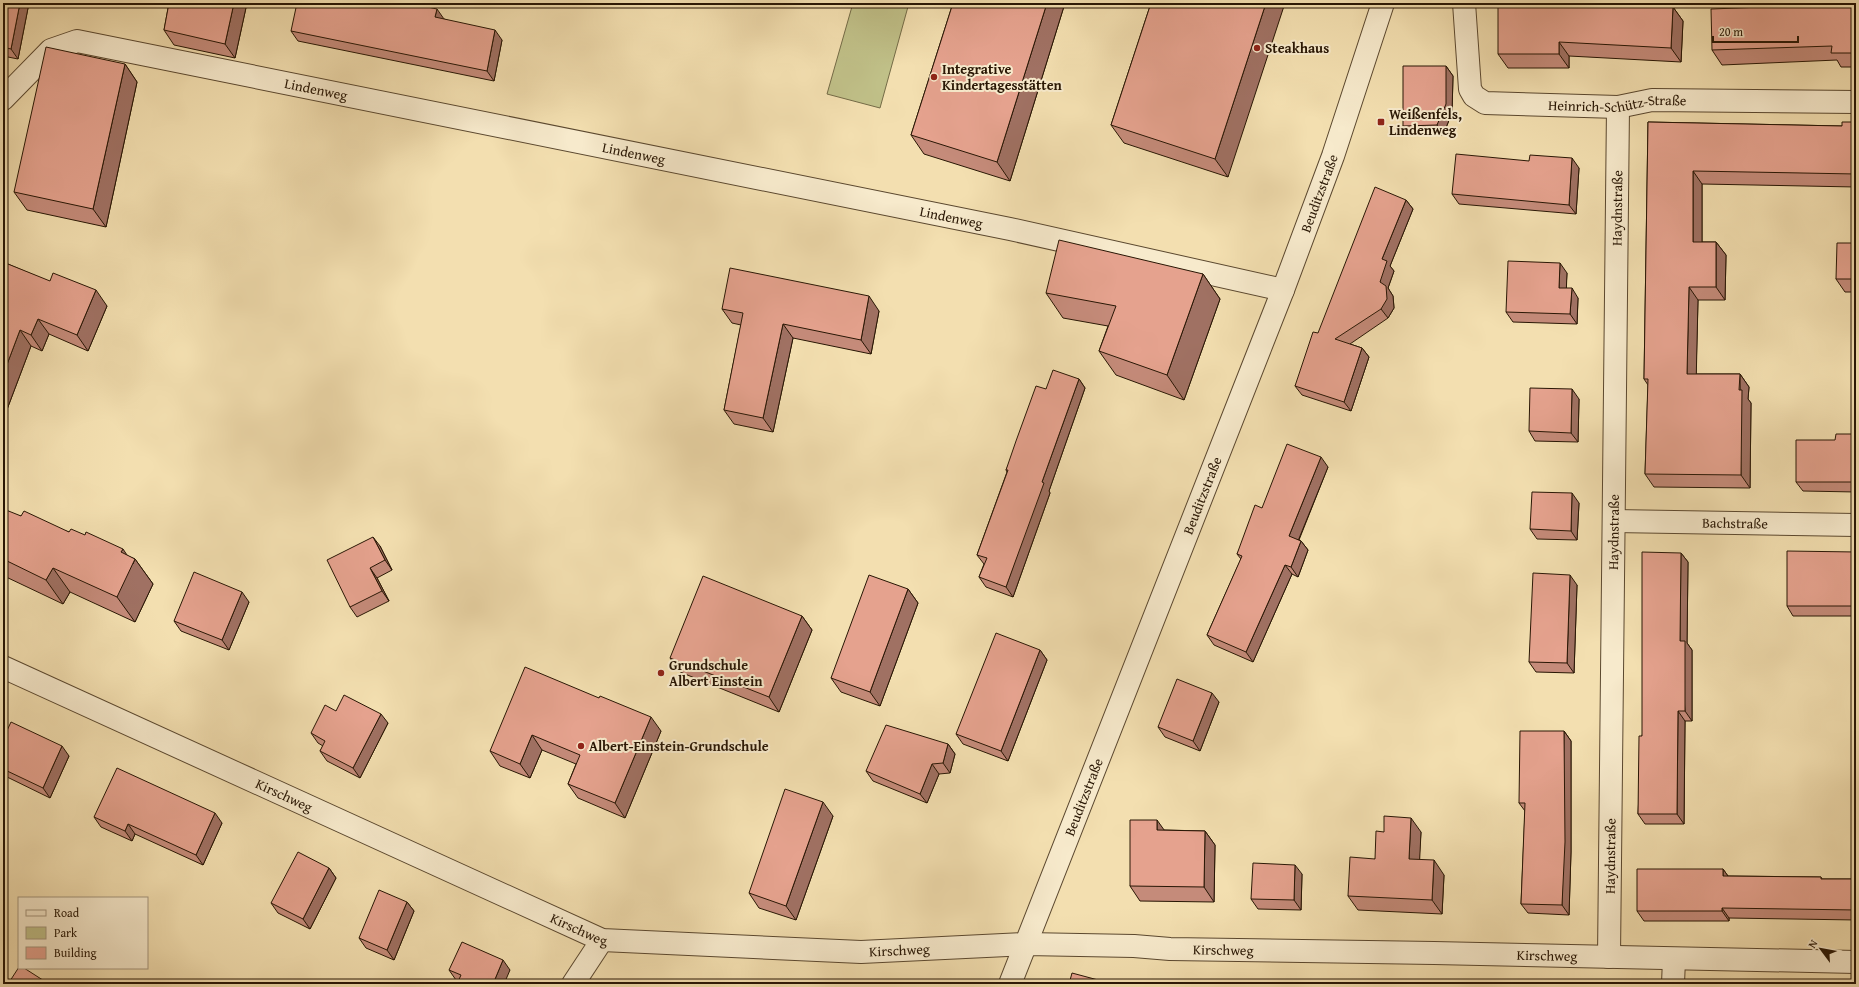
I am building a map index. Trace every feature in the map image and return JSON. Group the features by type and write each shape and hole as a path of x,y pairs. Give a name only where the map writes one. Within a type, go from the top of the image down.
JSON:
{"street":[{"name":"Beuditzstraße","path":"1010,984 1283,290 1333,156 1383,3"},
{"name":"Heinrich-Schütz-Straße","path":"1464,3 1470,89 1479,100 1485,103 1618,107 1652,100 1856,102"},
{"name":"Lindenweg","path":"3,99 51,50 77,41 1010,229 1283,290"},
{"name":"Haydnstraße","path":"1609,957 1618,107"},
{"name":"Bachstraße","path":"1614,521 1856,525"},
{"name":"Kirschweg","path":"3,667 602,940 861,952 1026,944 1134,946 1223,951 1856,962"},
{"path":"573,984 602,940"},
{"path":"1673,984 1674,959"}],"green space":[{"path":"853,3 909,3 880,108 827,94"}],"building":[{"path":"3,3 20,3 11,49 3,47"},
{"path":"169,3 234,3 225,44 164,30"},
{"path":"297,3 409,3 437,9 435,17 495,30 487,71 291,31"},
{"path":"953,3 1047,3 997,162 911,135"},
{"path":"1151,3 1266,3 1215,159 1111,125"},
{"path":"1498,3 1600,3 1673,7 1671,48 1559,42 1559,54 1498,54"},
{"path":"1814,5 1856,6 1856,53 1831,53 1832,46 1712,50 1711,9"},
{"path":"46,47 125,64 93,209 14,192"},
{"path":"1403,66 1446,66 1446,104 1437,125 1403,126"},
{"path":"1648,122 1842,126 1842,122 1856,122 1856,174 1693,171 1693,242 1716,242 1716,287 1689,287 1687,374 1740,374 1739,390 1742,390 1741,475 1645,474 1648,379 1644,379"},
{"path":"1456,154 1529,161 1530,155 1572,158 1569,205 1452,194"},
{"path":"1375,187 1406,200 1382,259 1387,261 1380,282 1386,286 1387,299 1381,309 1335,339 1362,348 1344,402 1295,386 1313,332 1318,333"},
{"path":"1059,240 1203,274 1167,375 1099,351 1116,306 1046,293"},
{"path":"1837,243 1856,243 1856,279 1836,279"},
{"path":"1508,261 1560,263 1559,288 1572,288 1570,314 1506,312"},
{"path":"3,262 50,281 53,273 96,290 77,335 38,319 31,335 20,330 3,375"},
{"path":"730,268 869,296 861,340 783,324 763,418 724,410 743,313 722,309"},
{"path":"1053,370 1079,379 1042,482 1044,483 1006,587 979,577 987,558 977,555 1008,470 1006,470 1036,386 1046,389"},
{"path":"1530,388 1572,389 1571,433 1529,431"},
{"path":"1836,434 1856,434 1856,482 1796,482 1796,440 1835,440"},
{"path":"1287,444 1321,457 1289,536 1301,541 1291,567 1285,565 1246,652 1207,635 1242,556 1237,554 1255,505 1262,508"},
{"path":"1532,492 1572,493 1571,531 1530,529"},
{"path":"6,510 21,516 24,511 69,532 71,529 85,535 86,532 123,549 121,552 135,559 117,597 53,568 46,580 3,559 3,517"},
{"path":"373,537 385,560 370,568 382,591 350,607 327,560"},
{"path":"1787,551 1856,552 1856,606 1787,606"},
{"path":"1642,552 1681,553 1680,641 1685,641 1685,711 1678,711 1677,814 1638,814 1639,736 1642,736"},
{"path":"194,572 242,592 222,640 174,621"},
{"path":"1533,573 1570,575 1567,663 1529,662"},
{"path":"869,575 908,589 870,692 831,678"},
{"path":"703,576 802,616 769,697 670,658"},
{"path":"996,633 1040,650 1001,751 956,734"},
{"name":"Albert-Einstein-Grundschule","path":"525,667 599,698 600,696 651,717 615,803 568,784 580,755 532,735 520,764 490,751"},
{"path":"1177,679 1212,693 1193,741 1158,727"},
{"path":"344,695 381,714 353,768 320,751 325,741 311,733 325,705 336,711"},
{"path":"11,722 62,746 43,788 3,769 3,739"},
{"path":"886,725 948,744 943,763 932,764 920,794 866,771"},
{"path":"1520,731 1564,731 1565,842 1562,905 1521,904 1525,803 1519,803"},
{"path":"117,768 215,813 196,855 128,824 125,831 94,817"},
{"path":"785,789 823,802 786,906 749,893"},
{"path":"1384,816 1411,818 1409,859 1434,860 1432,900 1348,896 1350,857 1375,859 1376,831 1384,832"},
{"path":"1130,820 1157,820 1157,830 1205,831 1204,887 1130,886"},
{"path":"298,852 329,868 303,919 271,903"},
{"path":"1253,863 1295,865 1294,900 1251,899"},
{"path":"1637,869 1723,869 1723,876 1821,877 1821,879 1856,879 1856,910 1722,908 1722,911 1637,911"},
{"path":"379,890 407,902 387,950 359,938"},
{"path":"462,942 503,960 493,984 457,984 461,975 449,970"},
{"path":"18,969 26,969 49,984 8,984"},
{"path":"1072,973 1113,984 1069,984"},
{"path":"1169,982 1287,984 1169,984"}],"place":[{"name":"Steakhaus","path":"1257,48"},
{"name":"Integrative Kindertagesstätten","path":"934,77"},
{"name":"Weißenfels, Lindenweg","path":"1381,122"},
{"name":"Grundschule Albert Einstein","path":"661,673"},
{"name":"Albert-Einstein-Grundschule","path":"581,746"}]}
